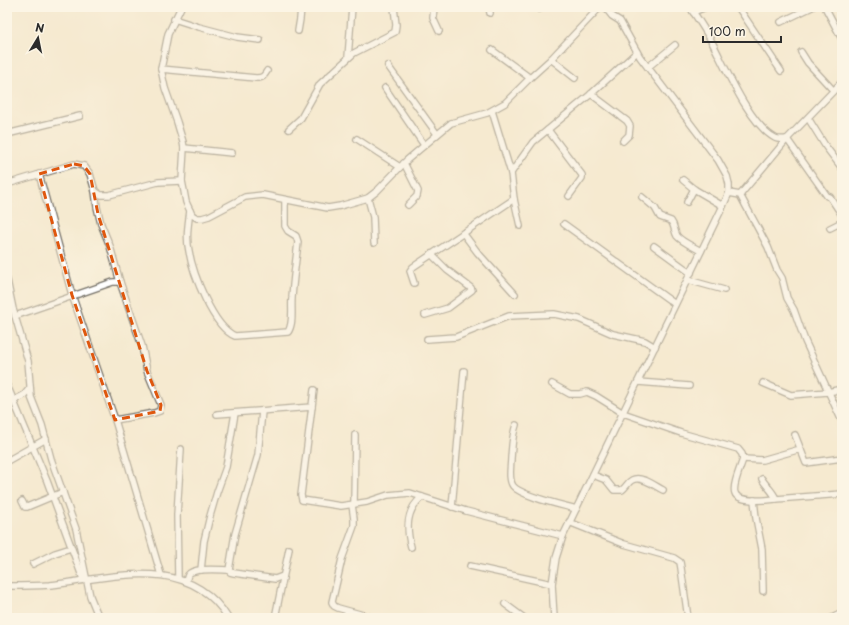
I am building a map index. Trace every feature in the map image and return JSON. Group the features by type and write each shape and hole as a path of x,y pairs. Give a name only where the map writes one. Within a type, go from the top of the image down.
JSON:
{"street":[{"path":"181,7 168,34 161,69 165,88 184,148 182,181 186,202 194,217 202,218 209,216 245,197 254,195 263,195 328,208 368,198 377,191 402,165 454,121 492,111 505,103 551,59 600,7"},
{"path":"298,32 301,7"},
{"path":"348,57 352,7"},
{"path":"289,129 301,118 320,84 348,57 395,32 396,25 394,7"},
{"path":"434,7 433,18 439,30"},
{"path":"536,7 539,9 544,7"},
{"path":"554,618 552,584 556,558 563,536 688,280 729,192 729,180 718,160 637,52 622,24 612,16 605,7"},
{"path":"706,7 692,10 713,44 752,115 760,126 776,139 787,139"},
{"path":"738,7 781,71"},
{"path":"781,22 812,7"},
{"path":"825,7 840,31 842,39"},
{"path":"174,19 237,37 260,40"},
{"path":"648,67 675,46"},
{"path":"492,50 530,78"},
{"path":"511,173 528,148 637,52"},
{"path":"801,52 808,63 833,90"},
{"path":"551,59 575,78"},
{"path":"388,66 437,134"},
{"path":"161,69 256,78 264,76 267,71"},
{"path":"740,195 787,139 840,84 842,93"},
{"path":"385,88 424,146"},
{"path":"591,94 627,120 630,126 629,135 624,141"},
{"path":"492,111 511,173 514,199 520,226"},
{"path":"7,134 80,116"},
{"path":"808,118 826,147 842,168"},
{"path":"548,130 582,175 582,178 569,196"},
{"path":"357,139 402,165 418,191 417,196 408,205"},
{"path":"775,153 776,139"},
{"path":"787,139 842,215"},
{"path":"184,148 232,153"},
{"path":"7,184 69,165 82,164 88,171 95,191 98,214 110,246 120,282 142,346 147,371 161,405 160,411 154,413 115,420"},
{"path":"39,174 72,295 115,420 161,575"},
{"path":"683,180 694,189 723,206"},
{"path":"95,191 101,195 109,195 165,181 182,181"},
{"path":"687,202 694,189"},
{"path":"729,192 740,195 768,247 777,270 782,278 788,298 805,341 842,421"},
{"path":"96,202 101,195"},
{"path":"642,197 655,208 660,217 671,221 675,227 676,235 701,251"},
{"path":"368,198 373,221 374,243"},
{"path":"414,284 411,269 514,199"},
{"path":"190,211 187,230 189,251 197,281 215,317 222,326 235,336 288,332 291,321 298,242 296,236 288,231 284,226 285,200"},
{"path":"830,228 842,222"},
{"path":"564,224 675,304"},
{"path":"463,233 478,253 515,294"},
{"path":"654,246 691,273"},
{"path":"425,315 448,308 472,290 447,270 431,254"},
{"path":"113,282 118,274"},
{"path":"7,280 14,316 28,361 31,397 76,529 85,579 99,618"},
{"path":"688,280 724,290"},
{"path":"14,316 72,295 113,282 120,282"},
{"path":"427,339 456,337 509,316 554,314 579,319 613,334 644,341 655,347"},
{"path":"452,507 464,371"},
{"path":"638,382 689,386"},
{"path":"552,384 570,394 587,392 623,413 681,434 735,447 741,451 743,459 734,490 740,498 754,500 842,494"},
{"path":"763,384 790,395 828,392 842,389"},
{"path":"7,385 53,496 71,548 85,579"},
{"path":"7,404 24,395 30,388"},
{"path":"314,390 302,499 306,502 331,505 353,505 388,495 410,493 452,507 563,536"},
{"path":"24,395 31,397"},
{"path":"217,414 312,407"},
{"path":"229,570 235,534 258,455 262,411"},
{"path":"201,570 204,541 217,492 226,467 235,413"},
{"path":"516,425 512,443 510,477 513,485 518,490 530,496 576,509"},
{"path":"355,435 353,505 354,526 342,558 332,602 334,606 338,608 374,618"},
{"path":"795,435 805,462 809,464 842,458"},
{"path":"7,461 46,439"},
{"path":"178,578 177,515 181,449"},
{"path":"743,459 762,460 797,450 801,452"},
{"path":"593,475 606,480 614,490 622,490 630,481 636,478 662,490"},
{"path":"762,479 766,486 773,492 776,499"},
{"path":"22,501 25,507 27,507 63,492"},
{"path":"411,547 408,535 409,519 412,507 422,497"},
{"path":"754,500 762,549 763,591"},
{"path":"569,522 624,544 674,558 680,562 688,618"},
{"path":"33,564 46,557 71,548"},
{"path":"275,618 289,549"},
{"path":"470,566 552,584"},
{"path":"186,581 188,575 192,572 201,570 229,570 230,572 234,573 275,578 283,576"},
{"path":"7,586 38,586 124,575 161,575 178,578 196,586 215,601 228,618"},
{"path":"275,578 282,584"},
{"path":"505,604 524,618"},
{"path":"832,618 842,613"}],"highlighted area":[{"path":"74,164 84,166 90,174 98,214 147,371 161,405 160,411 115,420 72,295 39,174"}]}
